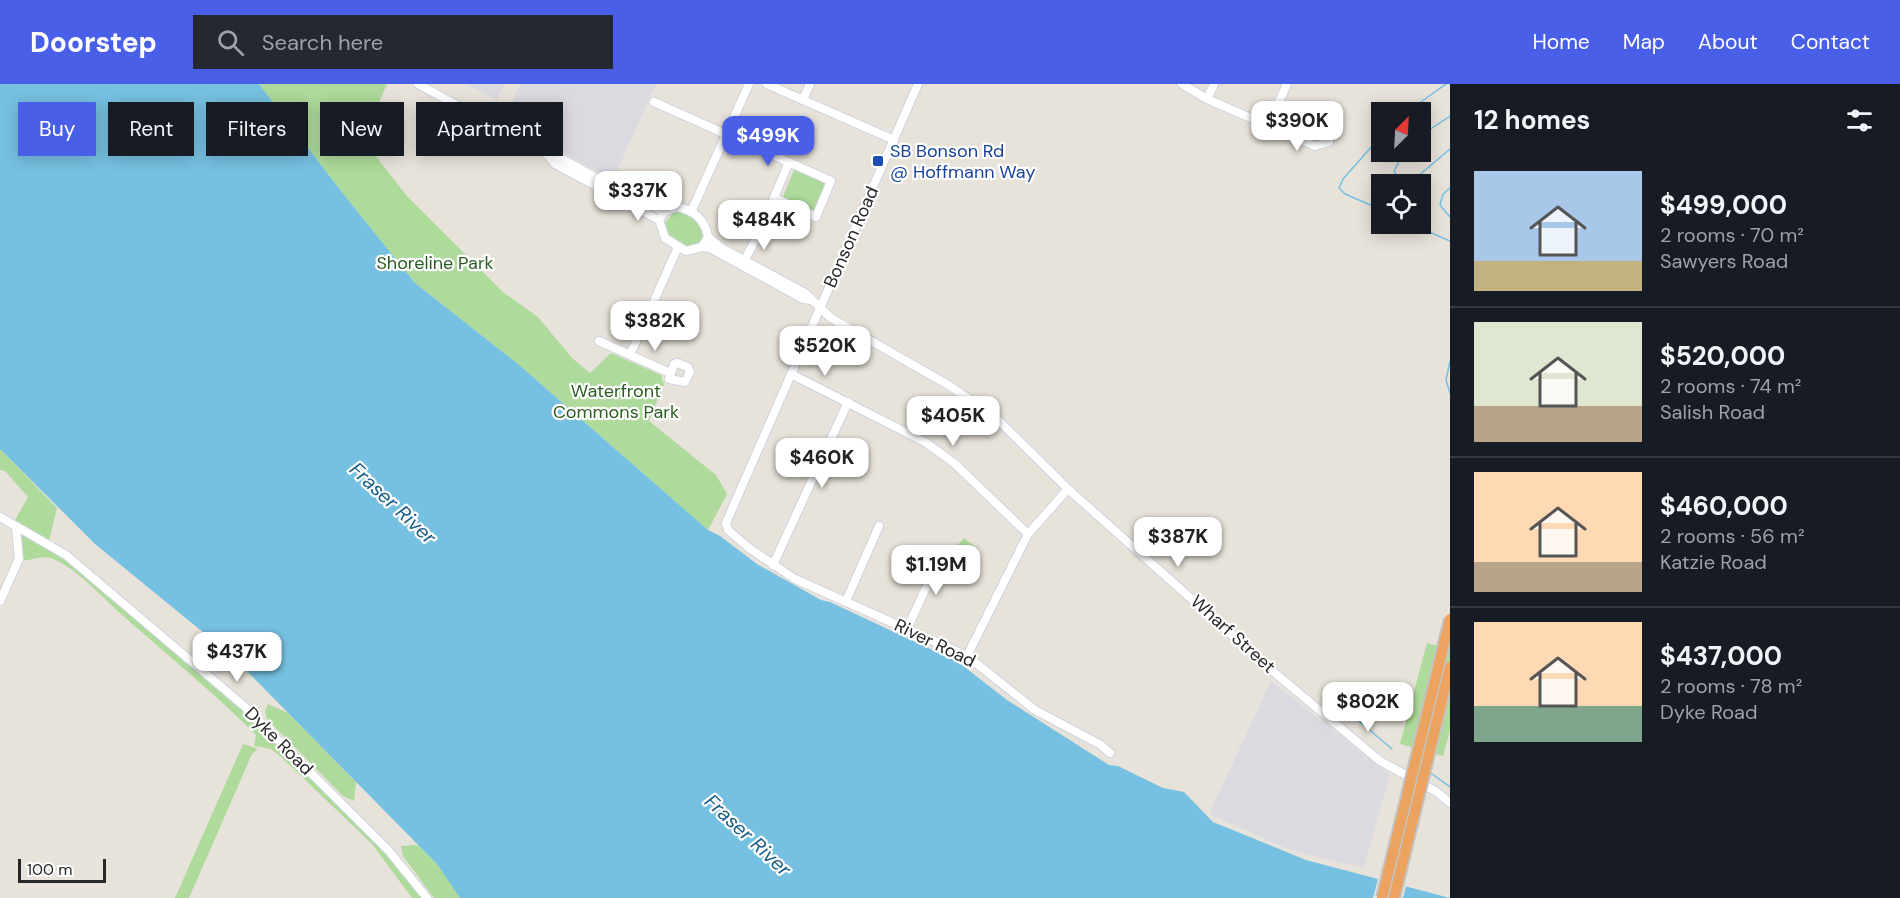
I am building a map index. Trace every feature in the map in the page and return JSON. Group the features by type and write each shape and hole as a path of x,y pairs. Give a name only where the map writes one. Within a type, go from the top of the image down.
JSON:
{"highway":[{"path":"1382,898 1450,619"},
{"path":"1394,898 1450,667"}],"street":[{"path":"418,84 451,102"},
{"path":"691,212 749,84"},
{"path":"769,84 894,140"},
{"path":"803,100 810,84"},
{"name":"Bonson Road","path":"726,523 918,84"},
{"path":"1182,84 1207,99 1315,146 1329,142"},
{"path":"1207,99 1214,84"},
{"path":"1268,126 1287,84"},
{"path":"654,102 831,181 816,217 774,198"},
{"path":"549,156 555,164 659,220 665,237 678,247 691,251 702,247 710,248 743,263"},
{"path":"554,156 664,212"},
{"path":"743,263 789,162"},
{"path":"659,220 664,212 676,207 691,212 703,221 708,237 743,263"},
{"path":"702,247 708,237"},
{"path":"630,355 678,247"},
{"name":"Wharf Street","path":"743,263 803,299 810,300 819,309 975,402 995,417 1068,489 1276,673 1380,761 1437,792 1450,803"},
{"path":"599,341 670,373"},
{"path":"791,374 913,435 954,463 1028,534"},
{"path":"773,565 848,402"},
{"path":"967,656 1028,534 1068,489"},
{"name":"Dyke Road","path":"0,517 66,555 244,706 390,851 427,898"},
{"name":"River Road","path":"726,523 728,530 773,565 810,587 967,656 1035,710 1101,745 1110,753"},
{"path":"846,602 879,526"},
{"path":"0,601 19,559 16,528"},
{"path":"907,629 942,554"}],"shaded area":[{"path":"466,84 504,84 497,100"},
{"path":"520,84 656,84 613,180 563,152 563,102 512,102"},
{"path":"1271,681 1390,775 1364,867 1323,859 1283,847 1209,814"}],"green space":[{"path":"259,84 387,84 379,102 320,102 320,156 376,156 407,196 503,292 538,317 572,358 590,373 611,353 661,375 664,384 649,421 716,475 727,494 708,530 518,364 415,283 308,148 308,102 273,102"},
{"path":"795,168 828,182 815,212 782,199"},
{"path":"675,211 693,217 699,224 704,233 697,244 681,245 666,233 664,224"},
{"path":"0,449 57,508 49,541 14,522 28,497 5,471 0,470"},
{"path":"23,533 69,560 231,697 371,835 424,898 412,898 372,844 279,755 271,749 254,746 256,735 240,719 79,576 53,559 44,557 22,560 20,534"},
{"path":"964,538 978,549 972,563 953,555 953,550"},
{"path":"1427,643 1450,649 1450,730 1443,756 1400,744"},
{"path":"268,704 288,713 356,782 354,801 343,796 267,719 265,711"},
{"path":"243,744 258,749 252,754 189,898 175,898"},
{"path":"418,845 437,864 461,898 434,898 403,856 401,846"}],"water":[{"name":"Fraser River","path":"0,84 259,84 273,102 206,102 206,156 308,156 308,148 415,283 518,364 708,530 720,536 757,564 821,600 830,602 958,662 1007,700 1109,765 1118,766 1163,788 1184,792 1213,822 1306,860 1450,898 460,898 437,864 231,655 95,544 0,449"}],"pier":[{"path":"1379,875 1407,883 1403,898 1373,898"}],"waterway":[{"path":"1421,102 1446,84"},
{"path":"1431,129 1450,116"},
{"path":"1371,147 1343,179 1339,188 1345,194 1371,205"},
{"path":"1399,162 1394,171 1400,181 1417,177 1450,149"},
{"path":"1450,188 1443,194 1440,205 1450,217"},
{"path":"1431,233 1450,241"},
{"path":"1450,361 1446,380 1450,393"},
{"path":"1353,716 1392,749"},
{"path":"1428,771 1450,787"}],"place":[{"name":"SB Bonson Rd @ Hoffmann Way","path":"878,161"}],"park label":[{"name":"Shoreline Park","path":"435,263"},
{"name":"Waterfront Commons Park","path":"616,401"}]}
